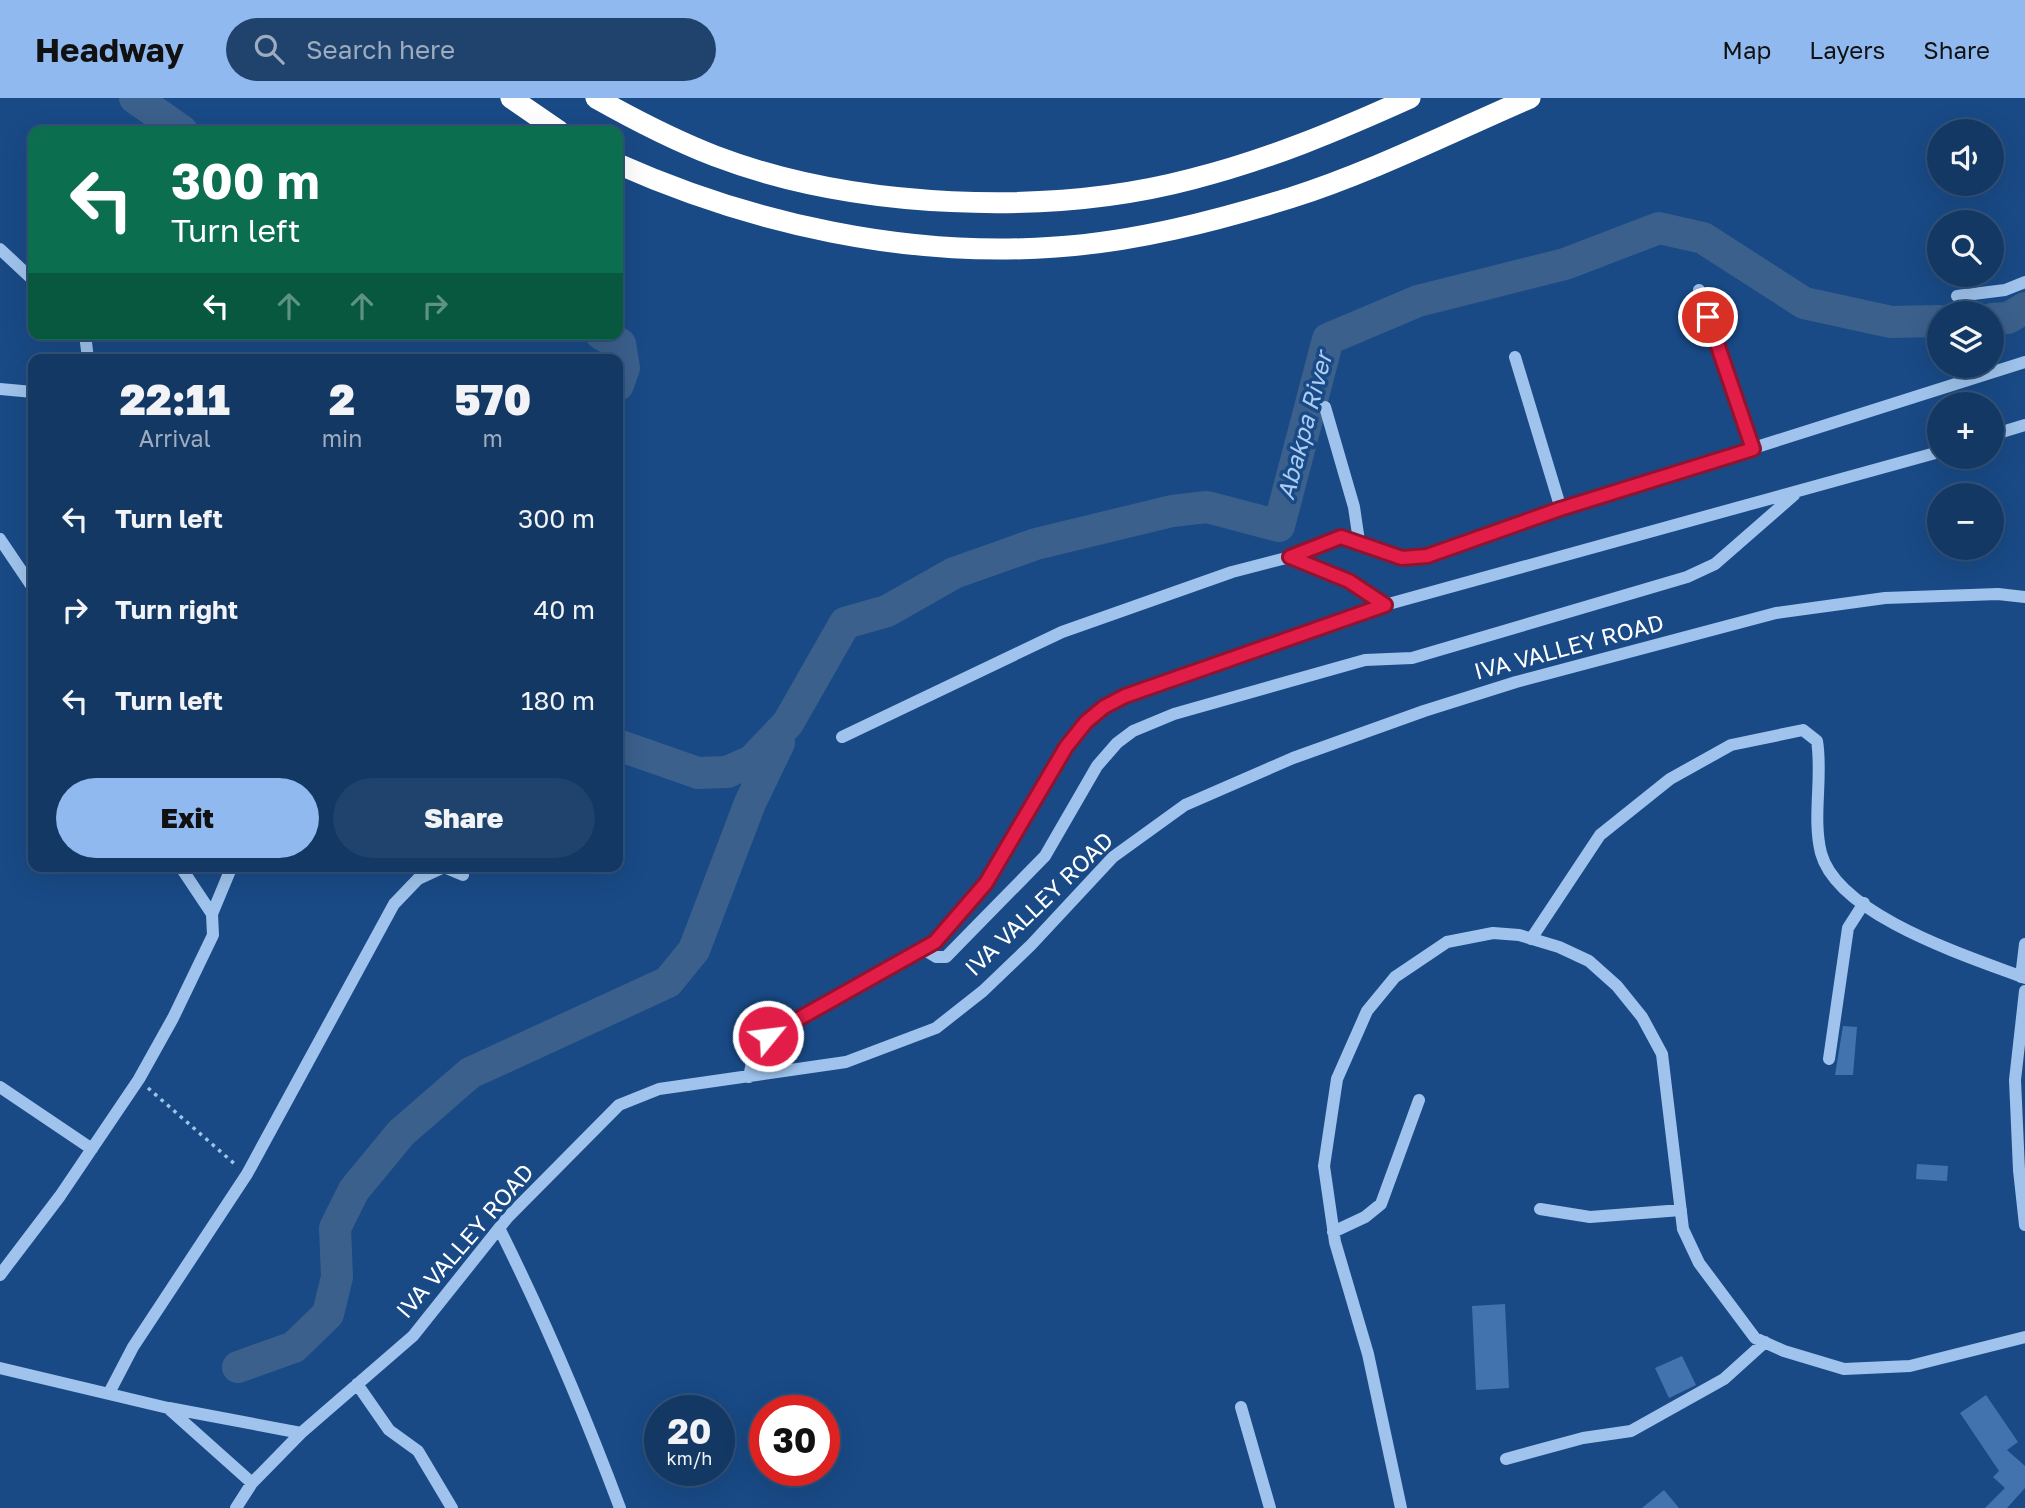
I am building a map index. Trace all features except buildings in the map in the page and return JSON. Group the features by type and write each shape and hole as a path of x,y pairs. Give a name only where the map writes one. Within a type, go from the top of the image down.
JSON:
{"highway":[{"path":"511,98 552,126"},
{"path":"596,98 645,126 717,157 795,178 869,192 944,200 1035,202 1116,194 1190,180 1326,136 1410,98"},
{"path":"623,165 675,189 757,215 839,233 916,244 988,250 1058,247 1131,237 1290,197 1367,169 1530,98"}],"street":[{"path":"0,249 28,275"},
{"path":"1957,296 2005,290 2025,282"},
{"path":"1699,290 1753,449"},
{"path":"1515,357 1560,509"},
{"path":"842,737 1062,632 1231,572 1290,557 1341,537 1402,558 1427,556 1560,509 2025,362"},
{"path":"0,389 28,391"},
{"path":"1325,408 1354,507 1359,541"},
{"path":"2004,432 2025,425"},
{"path":"749,1077 755,1048 768,1036 935,942 986,883 1066,747 1086,722 1104,707 1125,696 1385,605 1927,455"},
{"path":"923,949 936,957 946,957 1032,872 1045,856 1097,765 1117,743 1133,731 1174,714 1352,664 1412,658 1687,577 1715,564 1797,493"},
{"path":"0,539 28,581"},
{"path":"1290,557 1349,581 1385,605"},
{"name":"IVA VALLEY ROAD","path":"236,1508 252,1483 301,1433 413,1336 499,1228 619,1105 659,1089 846,1062 936,1028 983,990 1031,945 1113,857 1185,805 1293,758 1516,682 1776,613 1885,598 1998,594 2025,597"},
{"path":"1531,939 1600,835 1670,779 1731,745 1802,730 1817,741 1821,854 1833,875 1853,897 1935,946 2023,978 2025,944"},
{"path":"184,872 212,914"},
{"path":"0,1275 92,1149 139,1079 173,1018 213,935 212,914 230,872"},
{"path":"109,1393 133,1348 247,1174 394,904 430,872"},
{"path":"456,872 463,875"},
{"path":"1829,1059 1848,928 1864,903"},
{"path":"1401,1508 1368,1354 1333,1232 1324,1166 1337,1079 1367,1011 1395,977 1447,942 1493,933 1531,939 1588,961 1617,986 1662,1054 1683,1229 1699,1263 1755,1338 1844,1369 1910,1366 2025,1337"},
{"path":"2025,991 2015,1080 2025,1225"},
{"path":"0,1087 92,1149"},
{"path":"1333,1232 1365,1217 1381,1204 1419,1100"},
{"path":"1540,1209 1590,1217 1681,1210"},
{"path":"499,1228 575,1390 620,1508"},
{"path":"1506,1460 1584,1438 1631,1431 1724,1379 1765,1342"},
{"path":"0,1368 168,1408 301,1433"},
{"path":"357,1384 389,1430 418,1451 452,1508"},
{"path":"1241,1406 1270,1508"},
{"path":"168,1408 252,1483"}],"path":[{"path":"139,1079 164,1105 247,1174"}],"waterway":[{"name":"Abakpa River","path":"135,98 175,126"},
{"name":"Abakpa River","path":"623,747 698,773 727,772 752,761 788,723 845,623 887,611 954,573 1036,544 1172,511 1207,507 1279,526 1328,339 1418,301 1565,264 1659,228 1703,238 1804,303 1891,322 1927,321"},
{"name":"Abakpa River","path":"2004,318 2025,308"},
{"name":"Abakpa River","path":"612,340 620,344 622,354"},
{"name":"Abakpa River","path":"623,362 623,371"},
{"path":"238,1367 294,1347 328,1314 337,1277 335,1228 354,1190 401,1133 470,1073 668,982 694,950 750,803 779,743"}],"route":[{"path":"768,1036 935,942 986,883 1066,747 1086,722 1104,707 1125,696 1385,605 1349,581 1308,562 1290,557 1341,537 1402,558 1427,556 1560,509 1753,449 1708,317"}]}
